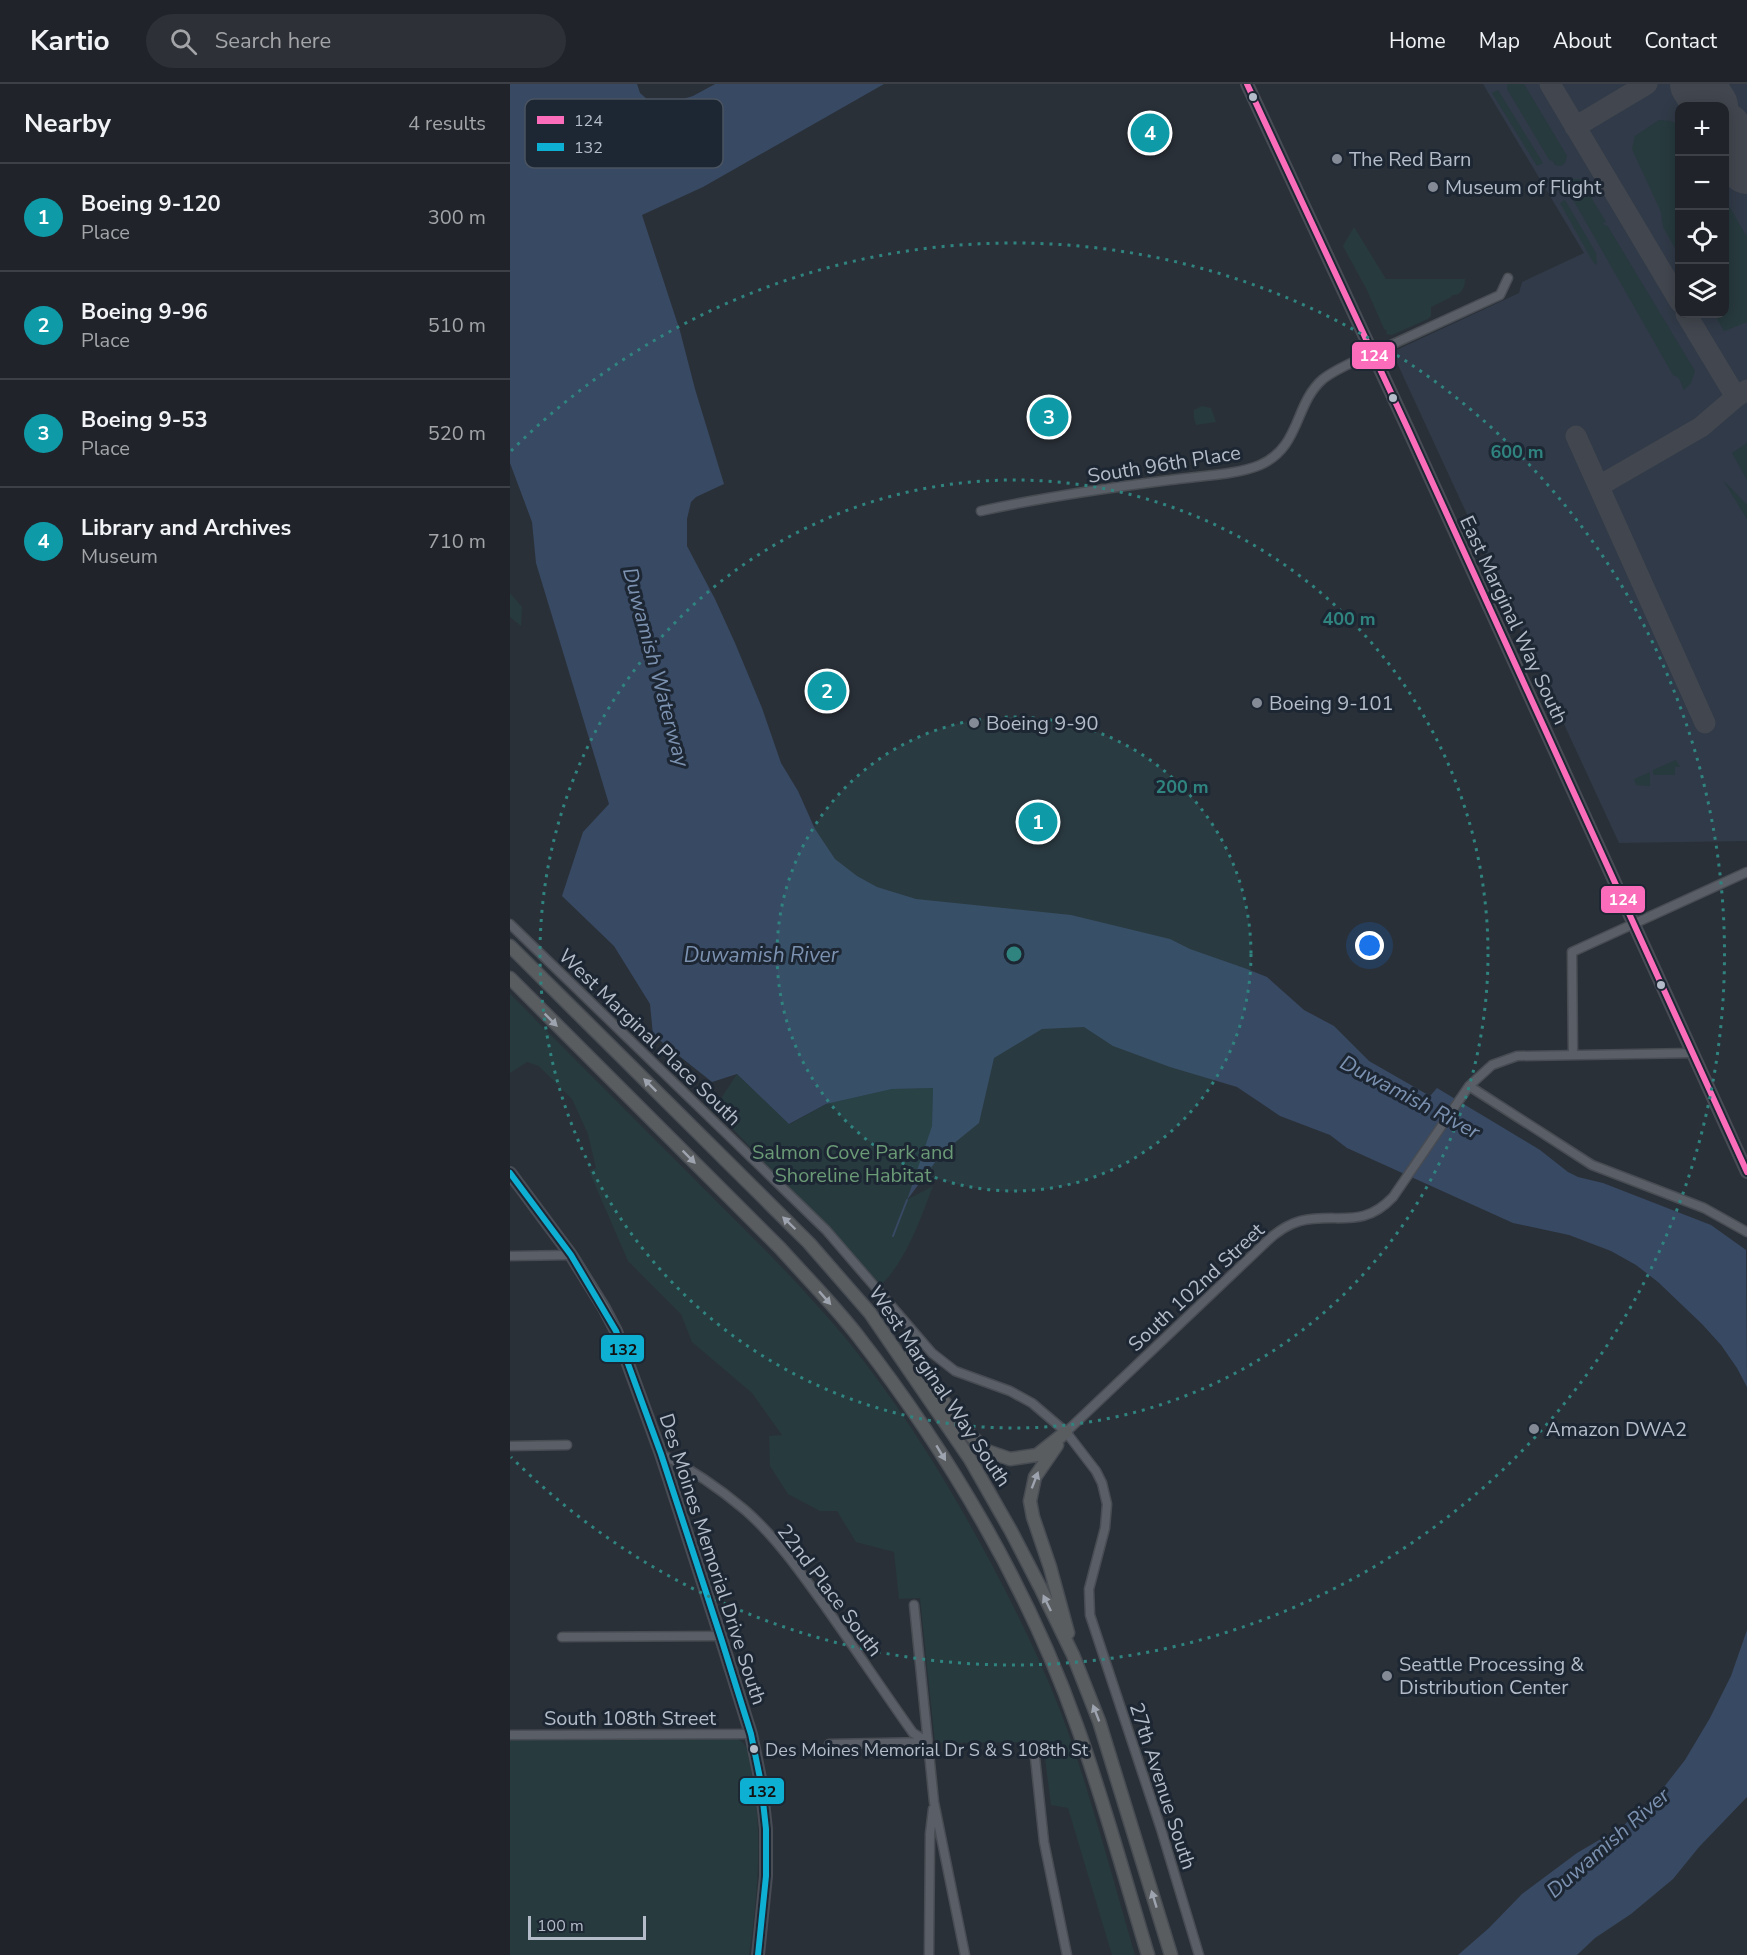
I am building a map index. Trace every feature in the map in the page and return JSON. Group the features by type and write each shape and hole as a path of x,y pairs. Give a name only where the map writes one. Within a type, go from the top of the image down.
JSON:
{"highway":[{"name":"West Marginal Way South","path":"510,946 809,1243 870,1313 975,1469 1011,1531 1073,1655 1099,1721 1171,1955"},
{"name":"West Marginal Way South","path":"510,978 787,1256 856,1334 934,1441 972,1504 1047,1651 1077,1725 1148,1955"},
{"path":"870,1313 923,1374 975,1441 987,1451 1010,1459 1037,1455 1066,1431"},
{"path":"1066,1431 1035,1477 1030,1501 1073,1655"}],"main road":[{"name":"East Marginal Way South","path":"1246,84 1635,924 1747,1172"},
{"name":"Des Moines Memorial Drive South","path":"510,1173 571,1255 616,1331 661,1454 720,1636 751,1734 761,1783 766,1829 766,1876 758,1955"}],"street":[{"name":"South 96th Place","path":"981,511 1260,465 1273,458 1291,438 1305,405 1324,379 1351,363 1500,295 1508,278"},
{"path":"1573,1054 1572,952 1747,872"},
{"name":"West Marginal Place South","path":"510,924 826,1230 942,1362 972,1379 1020,1396 1047,1413 1066,1431 1096,1471 1102,1483 1107,1504 1105,1528 1089,1589 1090,1616 1094,1628"},
{"name":"South 102nd Street","path":"1066,1431 1280,1230 1291,1224 1310,1219 1365,1216 1384,1206 1469,1086 1492,1065 1509,1058 1573,1054 1692,1053"},
{"path":"1469,1086 1592,1166 1700,1206 1743,1230"},
{"path":"510,1256 571,1255"},
{"path":"510,1446 567,1445"},
{"name":"22nd Place South","path":"661,1454 685,1467 746,1510 777,1542 801,1572 913,1733 928,1742"},
{"path":"914,1605 934,1803 965,1955"},
{"name":"27th Avenue South","path":"1094,1628 1160,1827 1199,1955"},
{"path":"562,1637 720,1636"},
{"name":"South 108th Street","path":"510,1735 751,1734"},
{"path":"829,1744 928,1742"},
{"path":"1034,1748 1044,1842 1067,1955"},
{"path":"929,1955 930,1824 934,1803"}],"shaded area":[{"path":"1483,84 1747,84 1747,841 1619,843 1392,352 1519,293 1522,282 1584,253"}],"green space":[{"path":"1508,84 1524,84 1567,156 1565,163 1561,166 1550,161 1507,89"},
{"path":"1498,90 1543,163 1537,166 1492,93"},
{"path":"1659,120 1675,123 1675,248 1663,227 1661,212 1632,149 1635,136"},
{"path":"1573,179 1580,179 1606,222 1603,223 1607,225 1695,371 1691,383 1684,390 1679,378 1673,375 1567,189"},
{"path":"1565,200 1596,253 1597,265 1593,262 1560,203"},
{"path":"1729,206 1747,237 1747,322 1724,331 1716,318 1729,318"},
{"path":"1354,227 1386,279 1465,279 1462,291 1431,307 1431,316 1428,319 1392,335 1386,334 1387,331 1384,329 1367,290 1343,246"},
{"path":"1202,406 1211,408 1216,422 1196,425 1194,410"},
{"path":"1747,443 1747,480 1732,453"},
{"path":"1723,480 1747,505 1747,519"},
{"path":"510,593 522,607 521,626 510,617"},
{"path":"1676,760 1680,767 1675,767 1675,775 1653,775 1653,770"},
{"path":"1650,772 1650,786 1636,785 1634,779"},
{"path":"510,994 810,1297 868,1366 925,1449 992,1565 1051,1687 1086,1785 1135,1955 1112,1955 1068,1808 1051,1805 1043,1742 935,1743 920,1598 899,1599 894,1552 856,1542 837,1511 820,1511 788,1494 770,1466 769,1436 782,1435 752,1393 692,1342 681,1314 628,1261 589,1171 596,1168 588,1134 572,1099 539,1066 527,1062 510,1073"},
{"name":"Salmon Cove Park and Shoreline Habitat","path":"737,1074 790,1124 826,1104 892,1089 933,1088 932,1126 908,1199 933,1186 905,1251 881,1285 714,1109"},
{"path":"727,1735 740,1740 746,1747 755,1796 758,1865 749,1955 510,1955 510,1740"}],"water":[{"name":"Duwamish River","path":"510,84 637,84 640,93 647,99 525,99 525,168 723,168 723,99 683,99 715,84 884,84 703,187 642,215 680,331 724,484 696,497 691,502 687,519 687,546 735,643 762,708 781,763 798,791 815,829 835,859 857,876 877,887 916,899 1071,915 1170,939 1190,949 1267,977 1304,1010 1334,1026 1369,1061 1430,1096 1437,1088 1540,1150 1578,1177 1603,1183 1711,1225 1746,1250 1747,1387 1721,1345 1702,1324 1658,1282 1636,1265 1611,1251 1569,1235 1513,1223 1347,1148 1330,1135 1280,1116 1237,1087 1170,1067 1113,1046 1084,1027 1042,1029 994,1058 979,1123 942,1153 907,1200 932,1126 933,1088 892,1089 826,1104 789,1124 737,1074 712,1082 653,1035 650,1004 614,946 562,896 583,832 609,804 536,563 532,522 510,463"},
{"name":"Duwamish River","path":"1747,1630 1747,1797 1699,1847 1673,1879 1631,1914 1595,1938 1577,1955 1458,1955 1489,1928 1522,1894 1577,1853 1623,1826 1660,1792 1685,1760 1710,1718 1731,1676"}],"waterway":[{"path":"893,1236 907,1200"}],"taxiway":[{"path":"1550,84 1675,294"},
{"path":"1575,127 1647,84"},
{"path":"1700,89 1709,84"},
{"path":"1688,318 1736,397"},
{"path":"1599,486 1701,427 1747,390"},
{"path":"1576,436 1705,723"}],"runway":[{"path":"1697,84 1708,102"},
{"path":"1729,137 1747,167"}],"transit line":[{"name":"124","path":"1247,84 1407,427 1747,1172"},
{"name":"132","path":"510,1173 571,1255 616,1331 661,1454 721,1638 751,1734 761,1783 766,1829 766,1876 758,1955"}],"place":[{"name":"Library and Archives","path":"1150,133"},
{"name":"The Red Barn","path":"1337,159"},
{"name":"Museum of Flight","path":"1433,187"},
{"name":"Boeing 9-53","path":"1049,417"},
{"name":"Boeing 9-96","path":"827,691"},
{"name":"Boeing 9-101","path":"1257,703"},
{"name":"Boeing 9-90","path":"974,723"},
{"name":"Boeing 9-120","path":"1038,822"},
{"name":"Amazon DWA2","path":"1534,1429"},
{"name":"Seattle Processing & Distribution Center","path":"1387,1676"},
{"name":"Des Moines Memorial Dr S & S 108th St","path":"754,1749"}],"water label":[{"name":"Duwamish Waterway","path":"656,667"}]}
